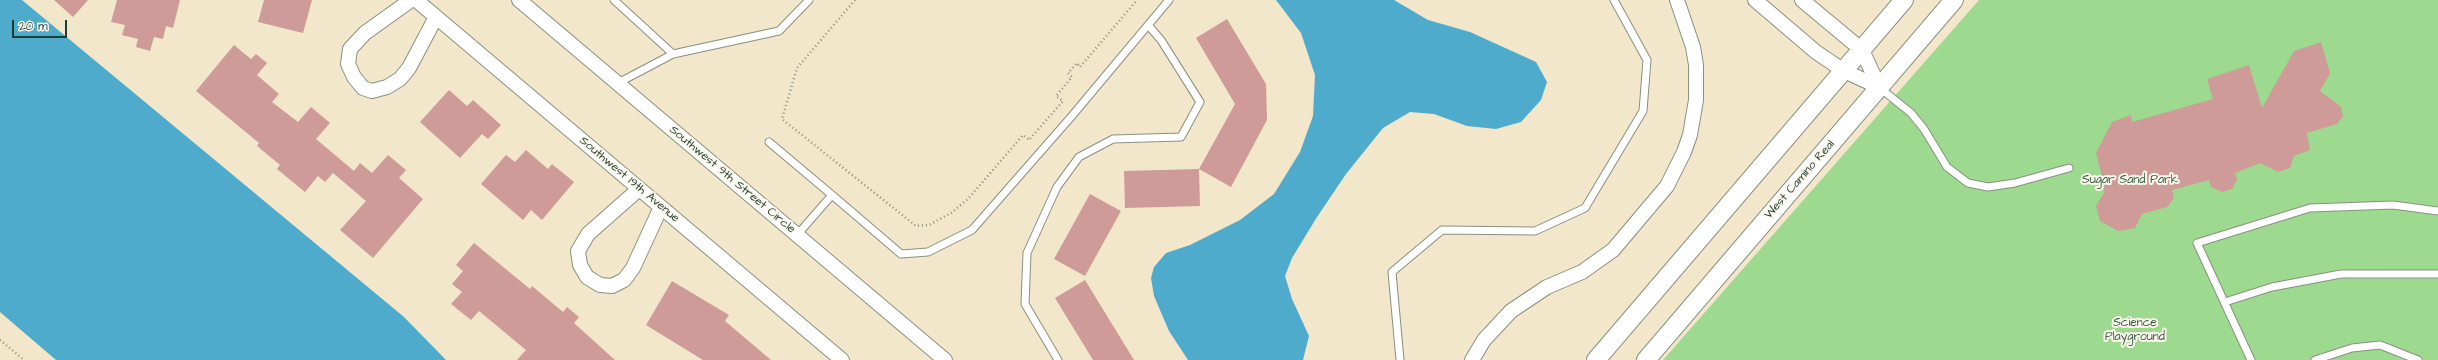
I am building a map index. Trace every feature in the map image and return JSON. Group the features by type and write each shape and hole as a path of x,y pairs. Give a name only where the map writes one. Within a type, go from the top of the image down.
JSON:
{"street":[{"path":"411,0 365,33 350,49 348,64 354,77 363,88 372,91 387,87 400,79 409,68 436,17"},
{"name":"Southwest 19th Avenue","path":"416,0 842,360"},
{"name":"Southwest 9th Street Circle","path":"520,0 946,360"},
{"path":"1472,360 1484,340 1511,311 1547,287 1582,272 1613,250 1667,186 1684,152 1693,123 1696,100 1694,47 1677,0"},
{"path":"1755,0 1816,52 1844,72 1879,88"},
{"path":"1802,0 1862,50 1879,88"},
{"path":"1596,360 1844,72 1904,0"},
{"name":"West Camino Real","path":"1646,360 1954,0"},
{"path":"639,189 588,234 578,251 580,265 587,277 600,285 612,286 624,280 633,268 661,207"}],"lane":[{"path":"614,0 672,54"},
{"path":"801,9 804,0"},
{"path":"618,83 672,54 780,31 809,0"},
{"path":"769,142 901,254 928,252 972,230 1071,117 1169,0"},
{"path":"1400,360 1392,272 1442,230 1535,231 1585,208 1628,137 1643,111 1647,60 1614,0"},
{"path":"1058,360 1025,304 1027,253 1057,187 1079,157 1113,139 1181,137 1200,102 1161,40 1148,25"},
{"path":"1879,88 1911,113 1924,129 1947,167 1968,183 1995,186 2069,168"},
{"path":"798,235 832,195"},
{"path":"2251,360 2197,244 2310,208 2393,206 2438,211"},
{"path":"2225,302 2272,286 2341,274 2438,274"},
{"path":"2315,360 2352,348 2380,345 2418,360"}],"path":[{"path":"855,0 797,68 782,119 916,226 929,225 951,213 968,199 1023,135 1029,140 1063,101 1056,96 1072,78 1068,73 1077,63 1080,67 1137,0"},
{"path":"0,340 24,360"}],"green space":[{"name":"Sugar Sand Park","path":"1979,0 2438,0 2438,360 1663,360"}],"water":[{"path":"0,0 22,0 404,317 446,360 56,360 0,312"},
{"path":"1276,0 1394,0 1428,20 1470,32 1536,62 1547,82 1541,100 1521,122 1496,129 1467,126 1434,114 1410,112 1383,128 1346,174 1317,217 1292,258 1285,276 1292,299 1309,336 1303,360 1188,360 1169,331 1154,296 1151,278 1154,267 1166,253 1190,245 1240,220 1274,194 1300,152 1313,116 1315,75 1301,33"}],"building":[{"path":"54,0 88,0 73,17"},
{"path":"117,0 180,0 173,28 166,26 163,39 154,37 150,51 136,47 138,39 122,35 125,25 111,22"},
{"path":"264,0 312,0 303,33 258,22"},
{"path":"1227,19 1266,84 1267,120 1231,187 1199,169 1235,104 1196,38"},
{"path":"2321,42 2330,73 2320,91 2341,107 2343,116 2337,124 2307,133 2310,150 2294,156 2290,168 2278,172 2260,163 2235,173 2237,180 2232,189 2222,192 2211,187 2209,180 2172,190 2174,198 2167,207 2142,214 2135,228 2118,231 2100,221 2096,206 2104,193 2104,184 2096,153 2112,122 2131,115 2132,122 2213,99 2207,79 2249,65 2262,108 2294,51"},
{"path":"234,45 251,59 256,54 267,63 257,75 279,94 272,102 298,122 311,107 330,123 316,139 354,171 360,163 372,173 388,155 406,170 399,178 423,199 373,258 340,230 366,201 333,173 325,182 318,176 305,192 277,169 280,165 257,146 259,143 196,91"},
{"path":"449,90 467,106 473,100 501,125 488,139 482,134 460,158 420,122"},
{"path":"526,150 548,169 552,164 574,182 542,220 531,210 523,220 481,184 506,155 515,162"},
{"path":"1199,169 1200,206 1125,208 1124,171"},
{"path":"1090,194 1121,211 1085,276 1054,259"},
{"path":"474,243 530,289 532,286 563,312 567,307 579,317 574,323 615,360 517,360 526,350 479,311 471,320 451,304 462,292 452,284 463,271 456,265"},
{"path":"1085,280 1134,360 1093,360 1055,298"},
{"path":"672,281 729,315 725,321 771,360 703,360 646,325"}],"park label":[{"name":"Science Playground","path":"2135,330"}]}
